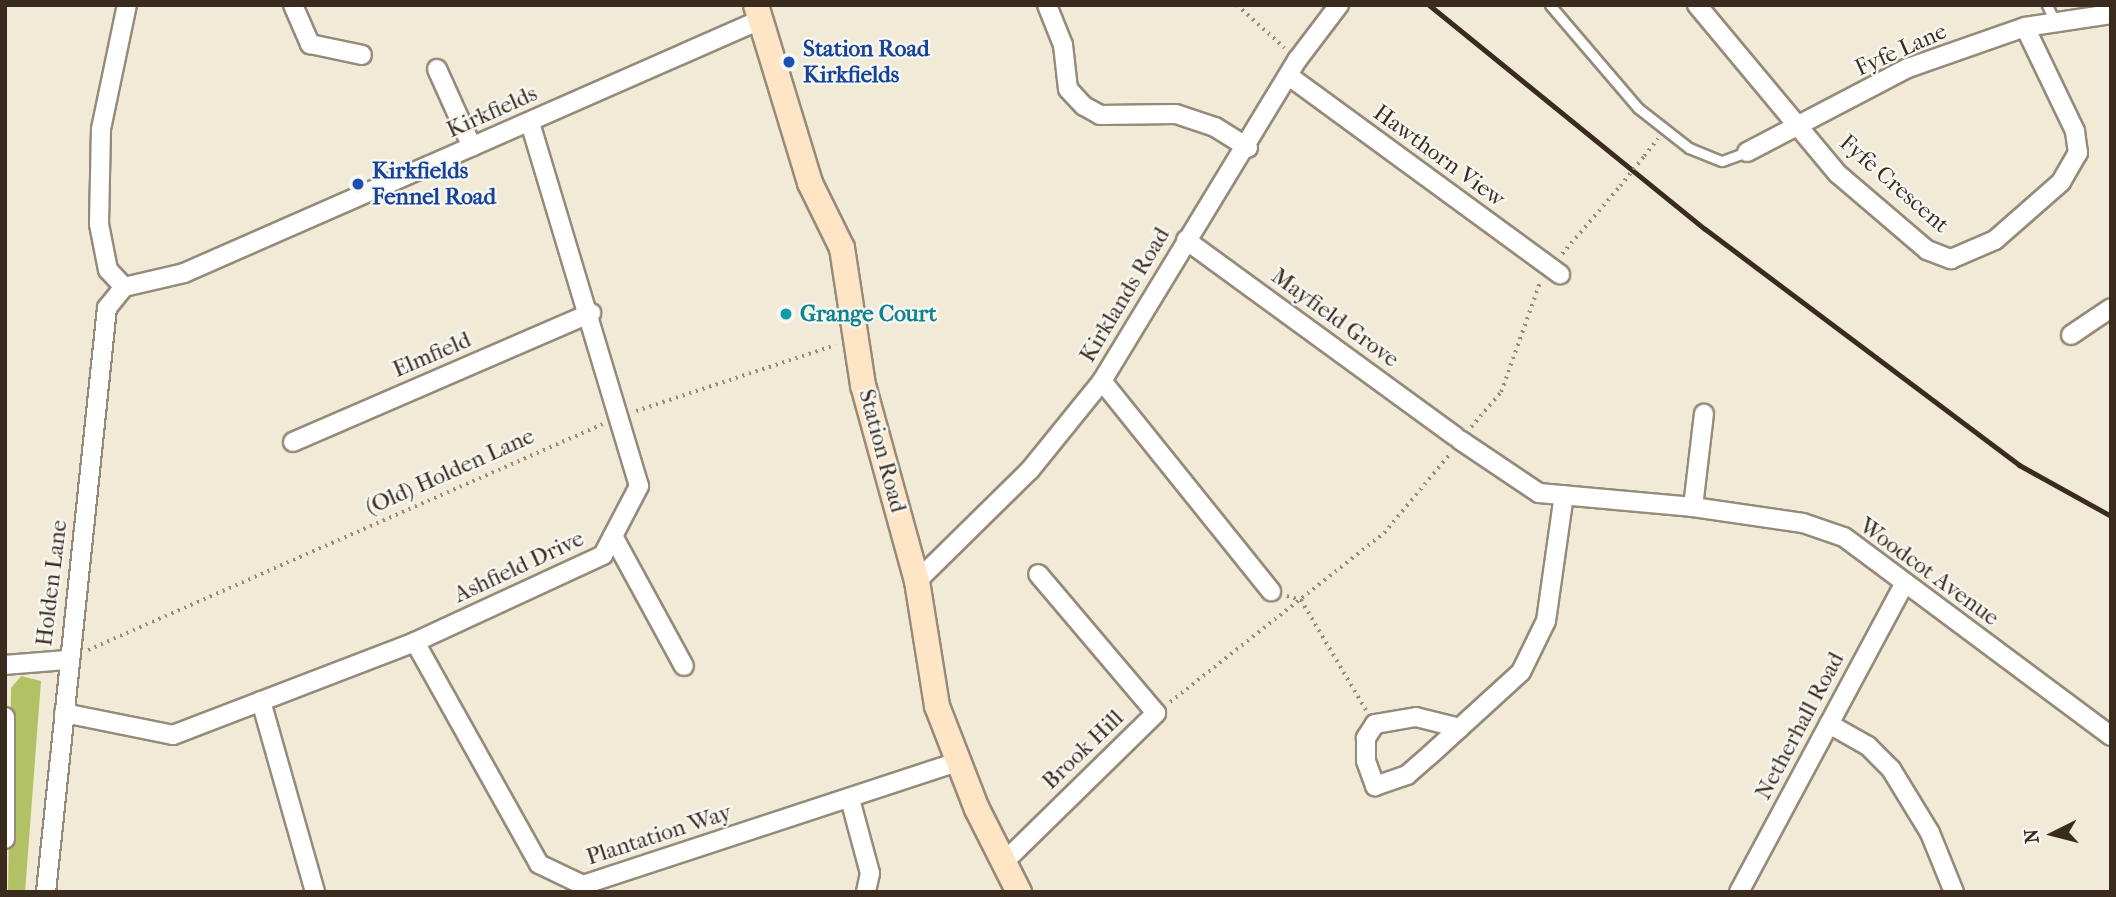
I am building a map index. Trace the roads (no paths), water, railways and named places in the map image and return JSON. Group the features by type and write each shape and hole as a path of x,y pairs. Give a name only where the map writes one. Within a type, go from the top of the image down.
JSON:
{"street":[{"path":"124,287 108,270 99,224 101,129 127,5"},
{"path":"293,5 310,44 362,55"},
{"path":"1047,5 1063,45 1068,89 1084,106 1100,115 1177,114 1215,127 1248,148"},
{"name":"Kirklands Road","path":"917,581 1030,470 1102,381 1186,240 1248,148 1298,59 1339,5"},
{"name":"Fyfe Crescent","path":"1697,5 1838,174 1927,250 1951,259 1973,253 2061,182 2078,153 2075,131 2025,27"},
{"name":"Kirkfields","path":"124,287 184,273 530,122 758,12"},
{"name":"Station Road","path":"758,12 810,183 842,248 856,338 917,581 937,706 957,762 1019,892"},
{"name":"Fyfe Lane","path":"1747,152 1800,128 1908,68 2025,27 2111,14"},
{"path":"437,69 472,148"},
{"name":"Hawthorn View","path":"1289,76 1558,272"},
{"name":"Ashfield Drive","path":"64,713 173,735 415,642 603,555 639,486 623,415 530,122"},
{"name":"Mayfield Grove","path":"1186,240 1458,438"},
{"name":"Holden Lane","path":"46,892 67,660 107,308 124,287"},
{"path":"2071,335 2111,308"},
{"name":"Elmfield","path":"293,442 591,313"},
{"path":"1102,381 1271,591"},
{"path":"1693,507 1704,414"},
{"name":"Woodcot Avenue","path":"1458,438 1539,493 1693,507 1803,523 1844,537 2111,736"},
{"path":"1460,727 1416,717 1375,724 1366,738 1366,761 1375,794 1407,775 1521,672 1538,646 1564,495"},
{"path":"613,536 684,666"},
{"name":"Brook Hill","path":"1004,862 1156,713 1038,574"},
{"name":"Netherhall Road","path":"1739,892 1904,584"},
{"name":"Plantation Way","path":"415,642 539,864 583,885 957,762"},
{"path":"5,665 67,660"},
{"path":"261,701 315,892"},
{"path":"5,717 5,839"},
{"path":"1829,724 1868,746 1891,769 1930,833 1954,892"},
{"path":"850,799 870,873 866,892"}],"lane":[{"path":"1550,5 1638,108 1665,130 1707,159 1738,160 1747,152"},
{"path":"2047,5 2055,22"}],"railway":[{"path":"1429,5 1705,229 2019,465 2111,516"}],"place":[{"name":"Station Road Kirkfields","path":"789,62"},
{"name":"Kirkfields Fennel Road","path":"358,184"},
{"name":"Grange Court","path":"786,314"}]}
